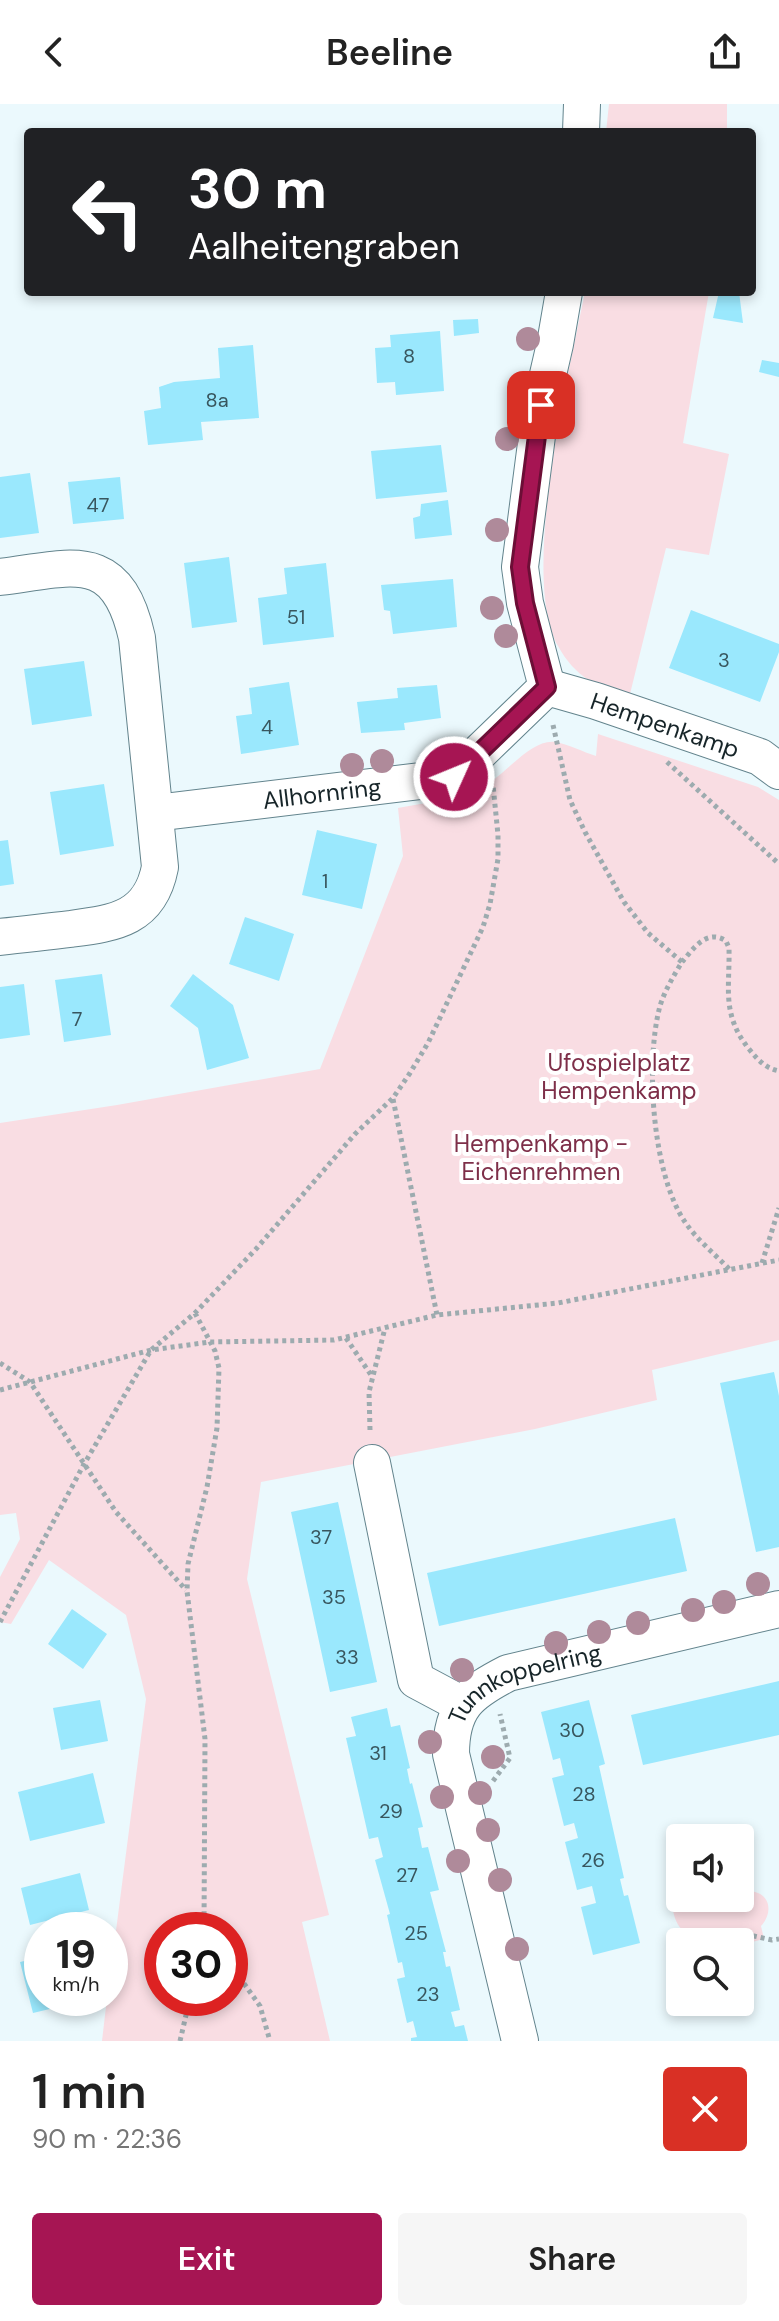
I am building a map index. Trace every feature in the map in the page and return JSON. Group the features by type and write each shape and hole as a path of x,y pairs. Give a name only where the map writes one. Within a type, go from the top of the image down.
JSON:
{"street":[{"path":"581,128 582,104"},
{"path":"454,777 547,687 525,603 520,567 541,405 563,296"},
{"path":"0,577 79,567 96,572 120,591 133,619 137,638 160,867 157,883 147,901 132,914 110,924 0,937"},
{"name":"Hempenkamp","path":"547,687 773,756"},
{"name":"Allhornring","path":"155,813 491,773"},
{"path":"372,1463 416,1680 461,1704"},
{"name":"Tunnkoppelring","path":"520,2041 451,1754 453,1727 461,1704 508,1673 779,1609"}],"path":[{"path":"542,733 553,724 566,726"},
{"path":"553,724 570,800 585,832 624,902 648,933 682,962"},
{"path":"660,755 779,864"},
{"path":"0,1622 83,1466 151,1350 195,1313 256,1249 355,1134 393,1098 428,1043 483,927 490,904 498,859 491,773"},
{"path":"731,1271 681,1215 665,1177 657,1135 654,1071 656,1028 666,989 682,962 704,940 714,936 726,941 729,1015 742,1041 759,1062 779,1071"},
{"path":"393,1098 437,1315"},
{"path":"762,1263 779,1208"},
{"path":"0,1390 151,1350 210,1342 292,1342 346,1338 437,1315 558,1303 779,1260"},
{"path":"195,1313 219,1368 217,1428 207,1487 188,1564 187,1591 205,1739 205,1912"},
{"path":"372,1463 369,1392 385,1328"},
{"path":"346,1338 372,1376"},
{"path":"0,1363 30,1382 116,1512 187,1591"},
{"path":"490,1785 510,1758 492,1682"},
{"path":"754,1936 779,1939"},
{"path":"248,1989 260,2006 270,2041"},
{"path":"180,2041 186,2016"}],"green space":[{"path":"609,104 727,104 727,128 606,128"},
{"path":"584,296 708,296 683,443 729,454 709,555 666,548 629,698 597,685 572,666 558,646 547,614 545,524 559,421"},
{"name":"Hempenkamp - Eichenrehmen","path":"598,734 758,787 779,800 779,1340 652,1370 657,1400 535,1429 261,1482 247,1579 329,1915 302,1922 330,2041 102,2041 105,2016 128,2016 128,1912 118,1912 146,1699 126,1615 49,1560 11,1624 0,1622 0,1577 20,1539 16,1513 0,1515 0,1123 320,1069 403,856 398,808 477,790 536,747 545,743 560,743 596,756"},
{"path":"754,1892 765,1898 768,1908 761,1926 764,1939 754,1942 754,1928 680,1928 674,1912 754,1912"}],"building":[{"path":"718,296 740,296 743,323 713,318"},
{"path":"478,319 479,333 454,336 453,320"},
{"path":"440,331 444,391 396,395 395,382 377,383 375,348 391,347 390,335"},
{"path":"253,345 259,418 201,422 203,440 148,445 144,411 161,408 159,387 174,382 220,378 218,348"},
{"path":"762,360 779,363 779,377 759,372"},
{"path":"441,445 447,492 376,499 371,451"},
{"path":"30,473 39,533 0,538 0,477"},
{"path":"120,477 124,519 73,524 68,482"},
{"path":"448,500 452,535 415,539 413,518 420,516 421,504"},
{"path":"229,557 237,622 192,628 184,563"},
{"path":"326,563 334,637 263,645 258,598 287,594 284,568"},
{"path":"453,579 457,627 393,634 390,611 384,610 381,585"},
{"path":"691,610 779,644 779,652 760,702 669,668"},
{"path":"84,661 92,716 32,725 24,669"},
{"path":"289,682 299,745 241,754 236,716 252,714 249,688"},
{"path":"437,685 441,718 404,723 405,730 361,733 357,702 398,698 397,688"},
{"path":"104,784 114,846 60,855 50,792"},
{"path":"317,830 377,844 362,909 302,895"},
{"path":"8,840 14,884 0,886 0,841"},
{"path":"245,917 294,934 279,981 229,964"},
{"path":"102,974 111,1035 64,1042 55,980"},
{"path":"193,974 233,1005 249,1058 207,1070 198,1028 170,1006"},
{"path":"24,984 30,1035 0,1039 0,987"},
{"path":"774,1372 779,1396 779,1547 756,1552 720,1383"},
{"path":"338,1502 377,1682 330,1692 291,1512"},
{"path":"675,1518 687,1571 439,1626 427,1573"},
{"path":"72,1609 107,1634 83,1669 48,1644"},
{"path":"779,1681 779,1735 643,1765 631,1715"},
{"path":"100,1700 108,1741 61,1750 53,1708"},
{"path":"589,1700 605,1764 599,1766 624,1878 620,1879 624,1896 628,1895 640,1943 593,1955 581,1907 596,1903 592,1886 577,1890 565,1842 578,1838 574,1823 564,1826 552,1778 564,1775 560,1758 553,1760 541,1712"},
{"path":"387,1708 391,1727 400,1725 410,1768 407,1769 410,1784 423,1827 418,1828 422,1848 428,1847 439,1890 430,1892 446,1952 443,1952 446,1967 450,1966 460,2010 451,2012 455,2027 464,2025 468,2041 411,2041 411,2038 417,2037 413,2021 407,2023 397,1979 405,1977 402,1962 398,1963 387,1915 390,1914 375,1860 383,1857 378,1837 369,1839 346,1738 356,1736 351,1717"},
{"path":"93,1773 105,1823 30,1841 18,1792"},
{"path":"80,1873 89,1910 27,1912 21,1888"}],"route":[{"path":"454,777 547,687 525,603 520,567 541,405"}],"park label":[{"name":"Ufospielplatz Hempenkamp","path":"619,1076"}]}
